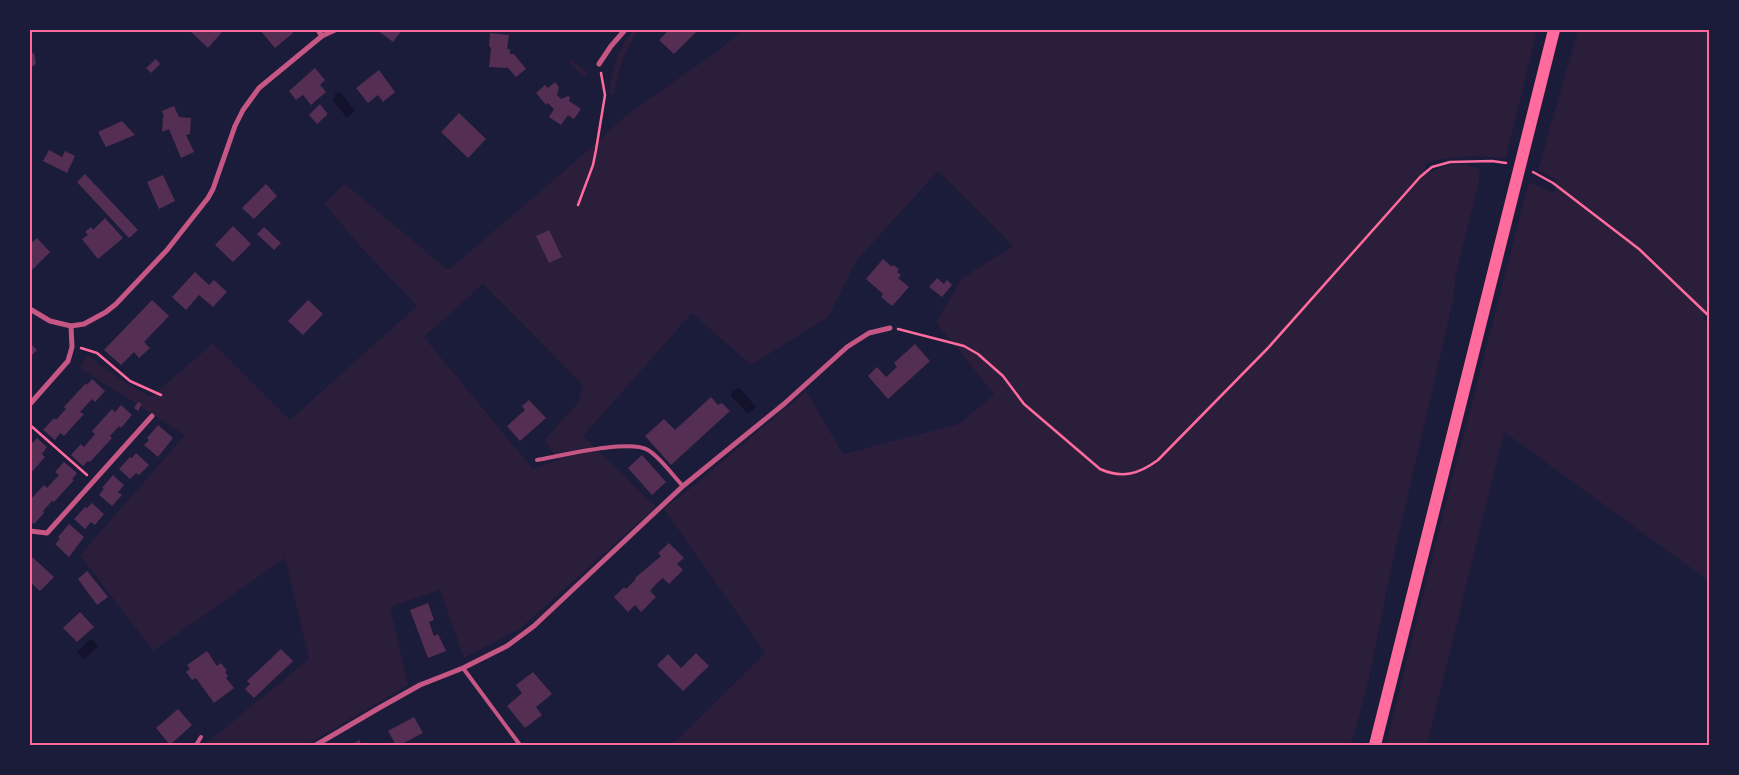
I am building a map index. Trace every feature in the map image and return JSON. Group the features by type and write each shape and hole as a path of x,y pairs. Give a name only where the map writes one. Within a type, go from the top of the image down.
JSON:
{"main road":[{"path":"1375,745 1554,30"}],"street":[{"path":"318,30 322,36"},
{"path":"30,309 50,321 71,326 84,324 116,304 167,250 211,194 235,126 250,99 269,79 322,36 335,30"},
{"path":"599,64 625,30"},
{"path":"30,404 68,361 72,347 71,326"},
{"path":"316,745 420,686 507,646 534,626 683,486 784,404 847,347 869,333 890,328"},
{"path":"30,531 47,533 152,416"}],"lane":[{"path":"537,460 591,450 633,446 642,447 650,451 683,486"},
{"path":"462,668 520,745"},
{"path":"196,745 201,737"}],"path":[{"path":"578,206 593,165 605,95 599,64"},
{"path":"890,328 902,329 964,346 978,354 1003,376 1024,404 1100,469 1109,473 1129,475 1139,472 1158,460 1268,348 1420,176 1432,167 1450,162 1471,161 1492,161 1520,167 1553,182 1631,243 1709,316"},
{"path":"72,347 86,348 97,353 130,381 161,395"},
{"path":"30,426 80,470"}],"shaded area":[{"path":"633,30 639,30 629,45 622,61 614,95 609,94 616,60 627,37"},
{"path":"743,30 1537,30 1506,158 1473,156 1441,159 1424,164 1429,173 1454,164 1468,165 1479,170 1479,181 1455,279 1454,297 1394,555 1368,683 1351,745 672,745 765,653 664,509 806,391 843,454 959,424 994,394 936,322 962,278 1013,246 938,171 856,261 828,317 751,365 692,313 583,436 656,507 521,628 464,658 440,590 390,607 408,685 306,745 204,745 309,659 285,558 153,651 80,555 185,435 80,368 87,355 132,387 151,397 213,343 290,420 417,306 358,244 324,203 345,184 448,270 627,115 717,51","holes":["483,284 583,385 578,403 544,440 559,460 533,469 424,337"]},
{"path":"1578,30 1709,30 1709,310 1702,318 1709,323 1709,581 1504,432 1427,745 1386,745 1529,182 1554,193 1557,180 1538,170"},
{"path":"570,59 587,72 587,76 583,76 569,63"},
{"path":"336,93 341,93 355,111 347,118 333,100"},
{"path":"739,388 756,407 748,414 731,396 733,390"},
{"path":"91,639 98,646 84,659 77,652"}],"building":[{"path":"189,30 219,30 222,32 208,48"},
{"path":"260,30 290,30 293,33 275,48"},
{"path":"377,30 402,30 393,42"},
{"path":"669,30 698,30 674,54 659,40"},
{"path":"490,33 509,35 507,49 510,49 510,54 514,54 526,69 516,77 508,68 489,67"},
{"path":"34,53 36,64 30,68 30,54"},
{"path":"156,59 160,64 151,73 146,68"},
{"path":"315,68 325,80 320,85 326,92 311,105 303,95 296,100 289,91"},
{"path":"379,70 395,92 383,102 378,95 368,103 356,88"},
{"path":"555,82 559,87 557,95 561,99 570,97 569,101 581,109 574,119 568,115 561,125 549,117 554,109 548,103 546,105 536,93 545,85 548,88"},
{"path":"320,104 327,115 317,124 309,115"},
{"path":"174,106 179,117 191,118 190,134 186,135 194,152 181,158 169,129 162,132 164,117 162,111"},
{"path":"459,113 486,139 468,158 441,132"},
{"path":"122,121 135,135 106,147 98,132"},
{"path":"49,150 62,157 65,151 75,156 67,173 43,161"},
{"path":"85,174 138,230 129,238 77,182"},
{"path":"163,175 175,201 159,209 147,182"},
{"path":"266,184 277,196 254,219 242,208"},
{"path":"105,218 123,238 98,259 82,239 88,235 85,232 91,227 93,230"},
{"path":"233,226 251,244 233,262 215,245"},
{"path":"264,227 281,243 274,250 257,234"},
{"path":"549,230 562,257 549,263 536,236"},
{"path":"37,238 50,252 30,272 30,244"},
{"path":"883,259 892,267 893,265 899,269 897,272 901,275 898,278 909,287 892,306 881,297 883,294 866,279"},
{"path":"195,272 209,285 214,280 227,292 213,307 199,295 186,310 172,297"},
{"path":"937,278 944,284 947,280 952,285 942,297 929,287"},
{"path":"152,300 169,316 144,342 150,348 139,358 134,352 121,365 104,350"},
{"path":"308,300 323,314 303,335 288,321"},
{"path":"30,343 37,350 30,357"},
{"path":"915,344 930,361 888,399 868,376 877,367 886,377 897,367 894,363"},
{"path":"92,379 105,391 95,402 92,399 80,412 84,414 64,436 60,433 55,440 43,430 54,418 56,420 66,409 64,407"},
{"path":"711,397 718,405 722,403 730,411 671,465 645,436 664,419 675,430"},
{"path":"529,400 546,418 520,441 507,426 525,410 522,406"},
{"path":"138,402 142,404 138,411 134,408"},
{"path":"121,405 132,415 121,428 119,426 110,436 112,438 90,462 88,461 83,466 71,455 81,444 84,447 95,434 92,431 112,409 115,412"},
{"path":"158,425 173,438 158,457 144,445 149,440 147,438"},
{"path":"37,438 47,447 42,454 45,457 30,474 30,445"},
{"path":"136,453 149,465 139,475 136,473 130,479 119,469"},
{"path":"642,455 666,482 652,495 628,468"},
{"path":"64,462 77,473 72,479 74,480 54,502 52,501 34,524 30,520 30,500 44,485 47,488 59,475 55,472"},
{"path":"113,475 124,485 118,492 122,495 112,506 99,495 104,489 102,488"},
{"path":"92,503 104,514 95,525 91,522 85,529 74,519 85,507 87,508"},
{"path":"69,524 84,537 69,557 55,544 60,539 58,537"},
{"path":"669,543 684,558 677,564 683,570 669,584 663,578 657,583 650,591 656,597 641,612 635,605 628,612 614,597 624,587 626,589 635,578 661,556 658,553"},
{"path":"30,555 54,577 40,591 30,582"},
{"path":"87,571 108,597 97,605 78,579"},
{"path":"428,603 434,620 429,622 434,636 438,634 446,651 428,658 410,610"},
{"path":"80,612 94,627 77,642 63,628"},
{"path":"281,649 293,661 254,698 245,689 250,684 247,681"},
{"path":"207,651 217,666 221,663 227,671 225,672 228,676 226,678 234,688 214,703 196,678 192,680 186,672 190,669 187,665"},
{"path":"696,653 709,666 683,691 657,665 668,654 681,668"},
{"path":"533,672 552,694 536,707 542,715 525,728 507,706 522,693 516,685"},
{"path":"178,709 192,725 170,745 156,728"},
{"path":"414,717 423,733 400,745 396,745 388,731"},
{"path":"359,740 362,745 352,745"}]}
